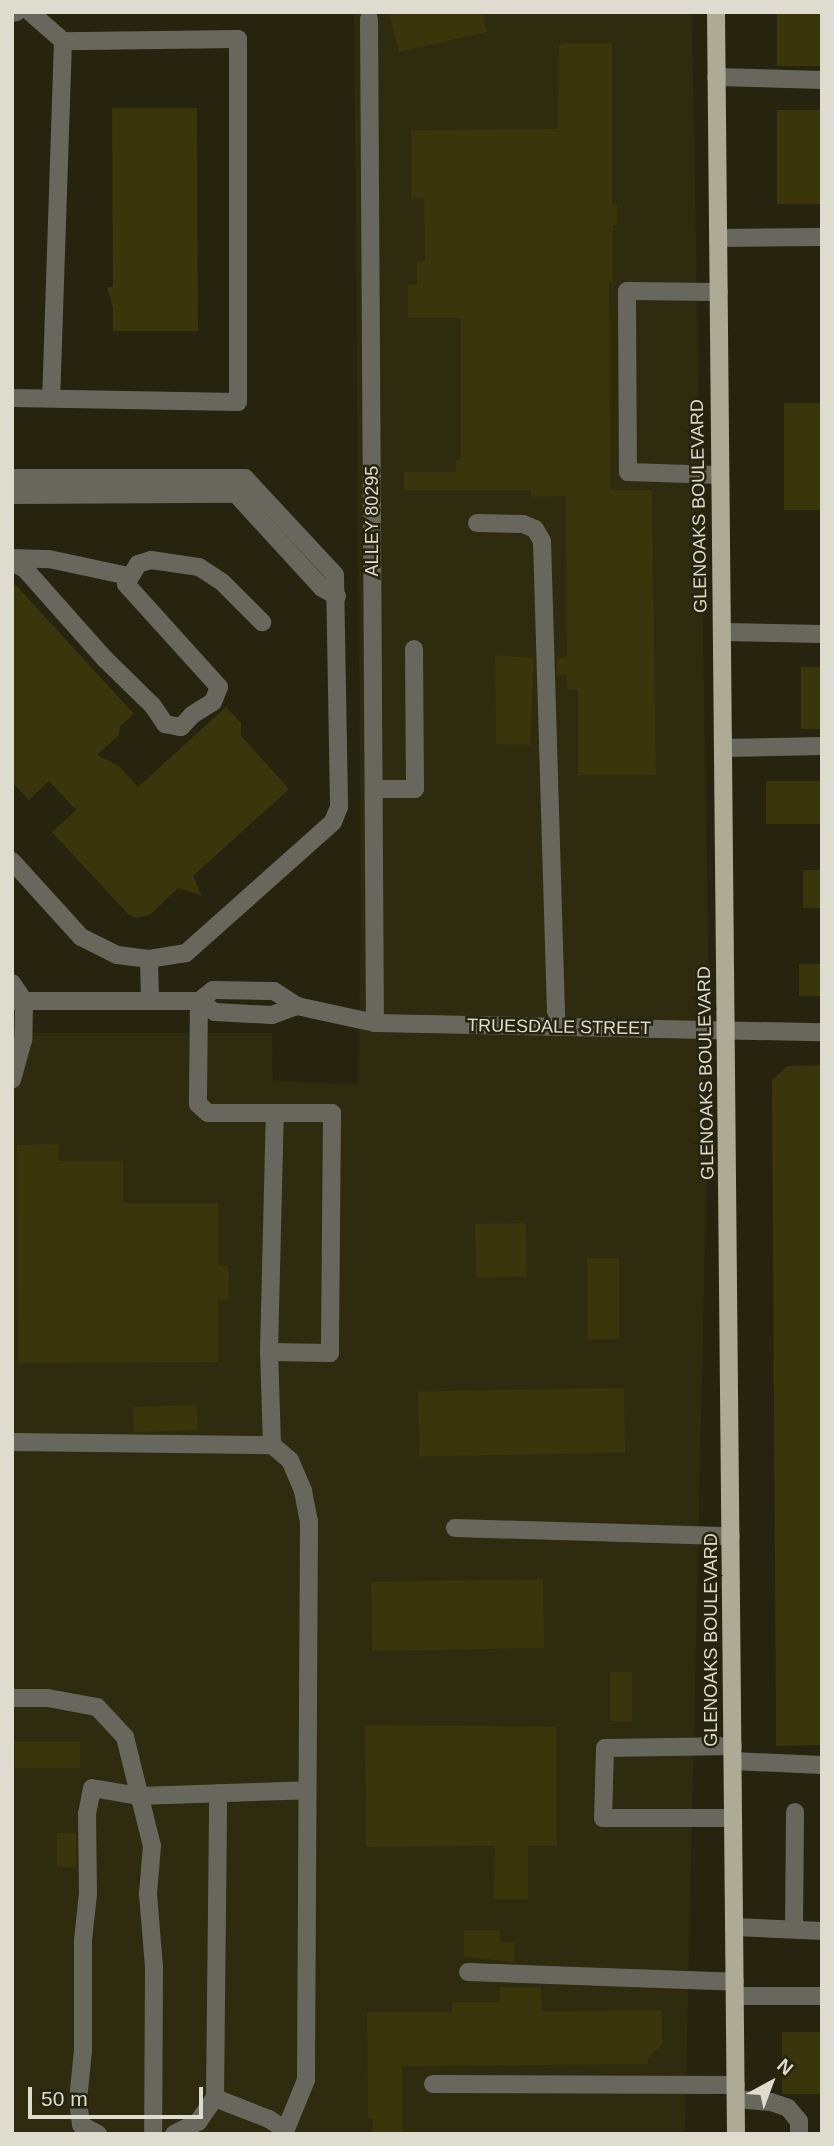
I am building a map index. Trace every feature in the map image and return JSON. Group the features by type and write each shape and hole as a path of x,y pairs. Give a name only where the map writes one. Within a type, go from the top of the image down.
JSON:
{"main road":[{"name":"GLENOAKS BOULEVARD","path":"716,12 736,2134"}],"street":[{"path":"12,398 238,402 238,39 63,41 30,12"},
{"name":"ALLEY 80295","path":"369,19 375,1023"},
{"path":"51,398 63,41"},
{"path":"716,78 822,80"},
{"path":"718,238 822,237"},
{"path":"719,292 627,291 628,472 719,475"},
{"path":"12,478 245,478 335,575 340,807 333,822 186,953 149,959 117,955 81,937 12,861"},
{"path":"12,495 236,494 322,589 337,596"},
{"path":"477,523 523,524 535,529 542,541 556,1027"},
{"path":"12,560 50,559 128,576"},
{"path":"12,560 25,569 105,659 153,706 165,724 181,727 192,715 213,702 219,687 126,584 128,576 138,564 151,560 199,566 222,582 261,622"},
{"path":"722,632 822,634"},
{"path":"374,789 415,789 414,649"},
{"path":"723,748 822,746"},
{"path":"149,959 150,1001"},
{"path":"12,983 18,1001 23,1040 12,1080"},
{"path":"18,1001 199,1001 198,1104 208,1113 332,1113 330,1353 269,1352"},
{"name":"TRUESDALE STREET","path":"199,1001 215,1012 272,1015 297,1006 375,1023 822,1032"},
{"path":"272,1445 269,1352 275,1113"},
{"path":"12,1442 272,1445 290,1460 303,1491 309,1521 306,2080 303,2094 284,2131 215,2098"},
{"path":"455,1528 731,1535"},
{"path":"12,1698 48,1698 97,1707 125,1737 152,1846 148,1894 154,1967 153,2134"},
{"path":"733,1818 603,1818 605,1748 733,1754 822,1765"},
{"path":"97,2134 81,2125 78,2100 83,2051 83,1940 88,1894 87,1814 92,1788 139,1796 307,1790"},
{"path":"174,2134 198,2122 215,2098 218,1793"},
{"path":"794,1930 795,1812"},
{"path":"734,1927 822,1931"},
{"path":"468,1972 822,1996"},
{"path":"433,2084 736,2092 788,2108 799,2121 799,2134"}],"shaded area":[{"path":"354,12 692,12 710,1026 685,2134 12,2134 12,1033 272,1033 273,1081 358,1084 361,912"}],"building":[{"path":"402,12 482,12 487,32 399,52 390,15"},
{"path":"777,12 822,12 822,66 777,66"},
{"path":"612,43 612,204 617,204 617,225 613,225 613,282 609,282 610,490 652,490 656,775 578,775 578,689 567,689 567,675 557,675 557,658 567,658 566,496 531,497 531,490 404,490 404,472 456,472 456,460 461,460 461,318 408,318 408,285 417,285 417,261 425,261 424,198 411,199 411,130 558,129 559,44"},
{"path":"112,108 197,108 198,331 113,331 113,308 107,287 113,287"},
{"path":"777,110 822,110 822,204 777,204"},
{"path":"784,403 822,403 822,510 784,510"},
{"path":"12,581 134,714 120,726 119,735 97,755 119,766 138,787 226,707 241,723 241,736 289,789 193,876 202,896 178,888 150,915 136,918 128,914 52,832 76,810 49,781 29,800 12,782"},
{"path":"495,655 534,658 530,745 496,744"},
{"path":"801,667 822,667 822,729 801,729"},
{"path":"766,781 822,781 822,824 766,824"},
{"path":"803,870 822,870 822,908 803,908"},
{"path":"799,964 822,964 822,996 799,996"},
{"path":"822,1065 822,1745 776,1746 772,1080 787,1066"},
{"path":"59,1144 58,1161 123,1161 123,1203 218,1203 218,1266 228,1266 229,1299 218,1299 218,1362 18,1363 17,1145"},
{"path":"526,1223 527,1277 476,1278 475,1224"},
{"path":"587,1258 619,1258 619,1339 587,1339"},
{"path":"624,1388 625,1453 419,1457 418,1392"},
{"path":"197,1405 198,1430 134,1432 133,1407"},
{"path":"543,1579 544,1648 372,1651 371,1582"},
{"path":"610,1672 632,1672 632,1721 610,1721"},
{"path":"365,1725 557,1727 557,1846 528,1846 528,1899 494,1899 495,1846 366,1847"},
{"path":"15,1742 80,1742 80,1768 15,1768"},
{"path":"57,1833 76,1833 76,1867 57,1867"},
{"path":"464,1930 500,1930 500,1943 514,1943 514,1962 464,1957"},
{"path":"499,1987 541,1987 542,2011 662,2010 662,2044 648,2058 648,2064 402,2066 402,2134 373,2134 373,2118 368,2118 367,2012 452,2012 452,2002 500,2002"},
{"path":"782,2032 822,2032 822,2094 782,2094"}]}
